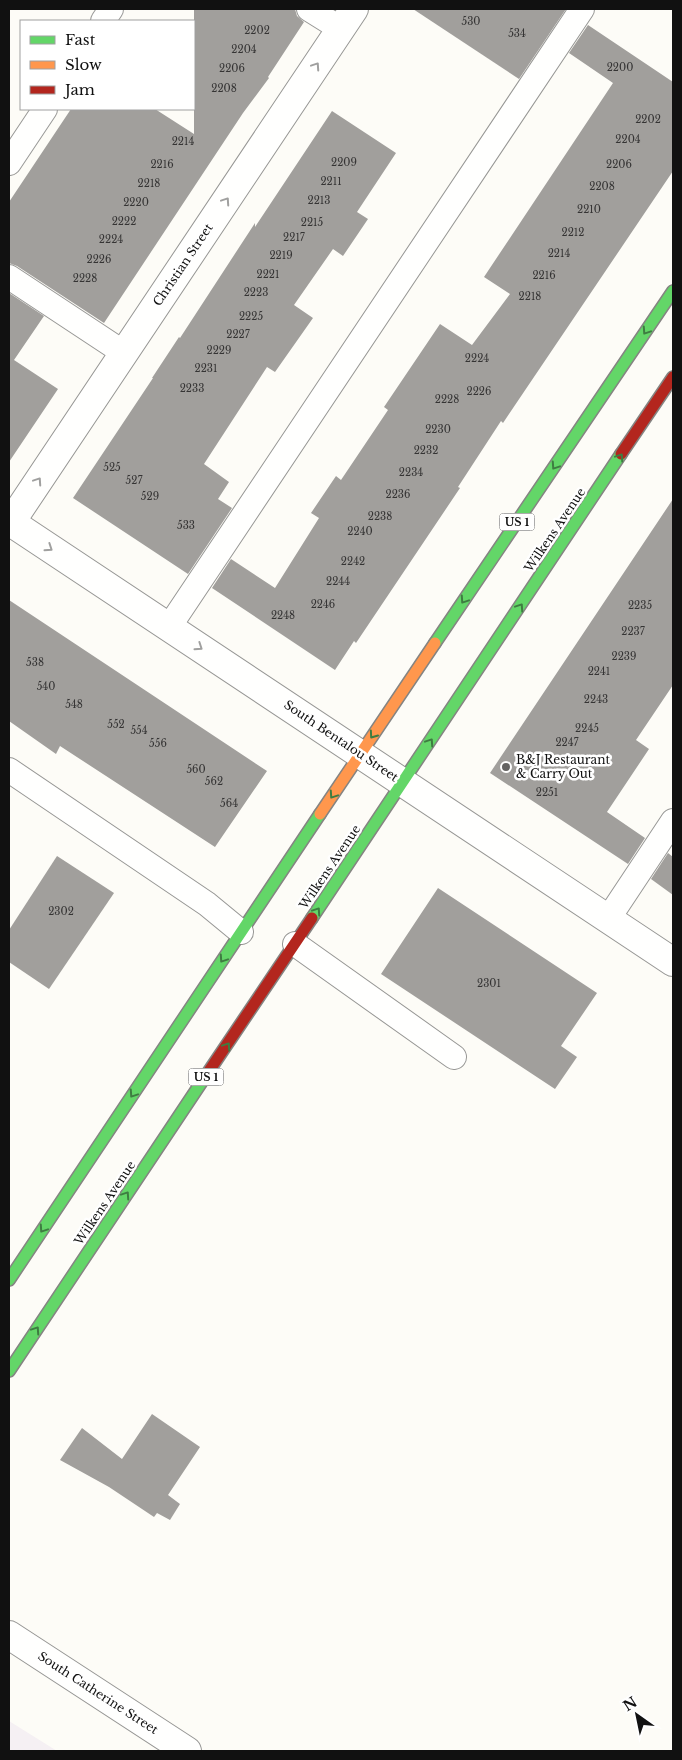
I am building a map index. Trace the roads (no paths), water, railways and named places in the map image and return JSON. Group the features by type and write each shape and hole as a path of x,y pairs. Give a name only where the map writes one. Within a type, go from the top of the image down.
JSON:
{"main road":[{"name":"US 1","path":"9,1280 360,754 673,291"},
{"name":"Wilkens Avenue","path":"9,1371 673,377"}],"street":[{"name":"Christian Street","path":"10,521 348,19"},
{"name":"South Bentalou Street","path":"10,521 673,962"},
{"name":"South Catherine Street","path":"9,1635 186,1751"}],"lane":[{"path":"104,20 111,9"},
{"path":"309,9 348,19"},
{"path":"169,627 582,9"},
{"path":"9,163 44,110"},
{"path":"9,277 124,353"},
{"path":"9,770 207,904 241,932"},
{"path":"608,919 673,821"},
{"path":"295,944 454,1057"}],"place":[{"name":"B&J Restaurant & Carry Out","path":"506,767"}]}
